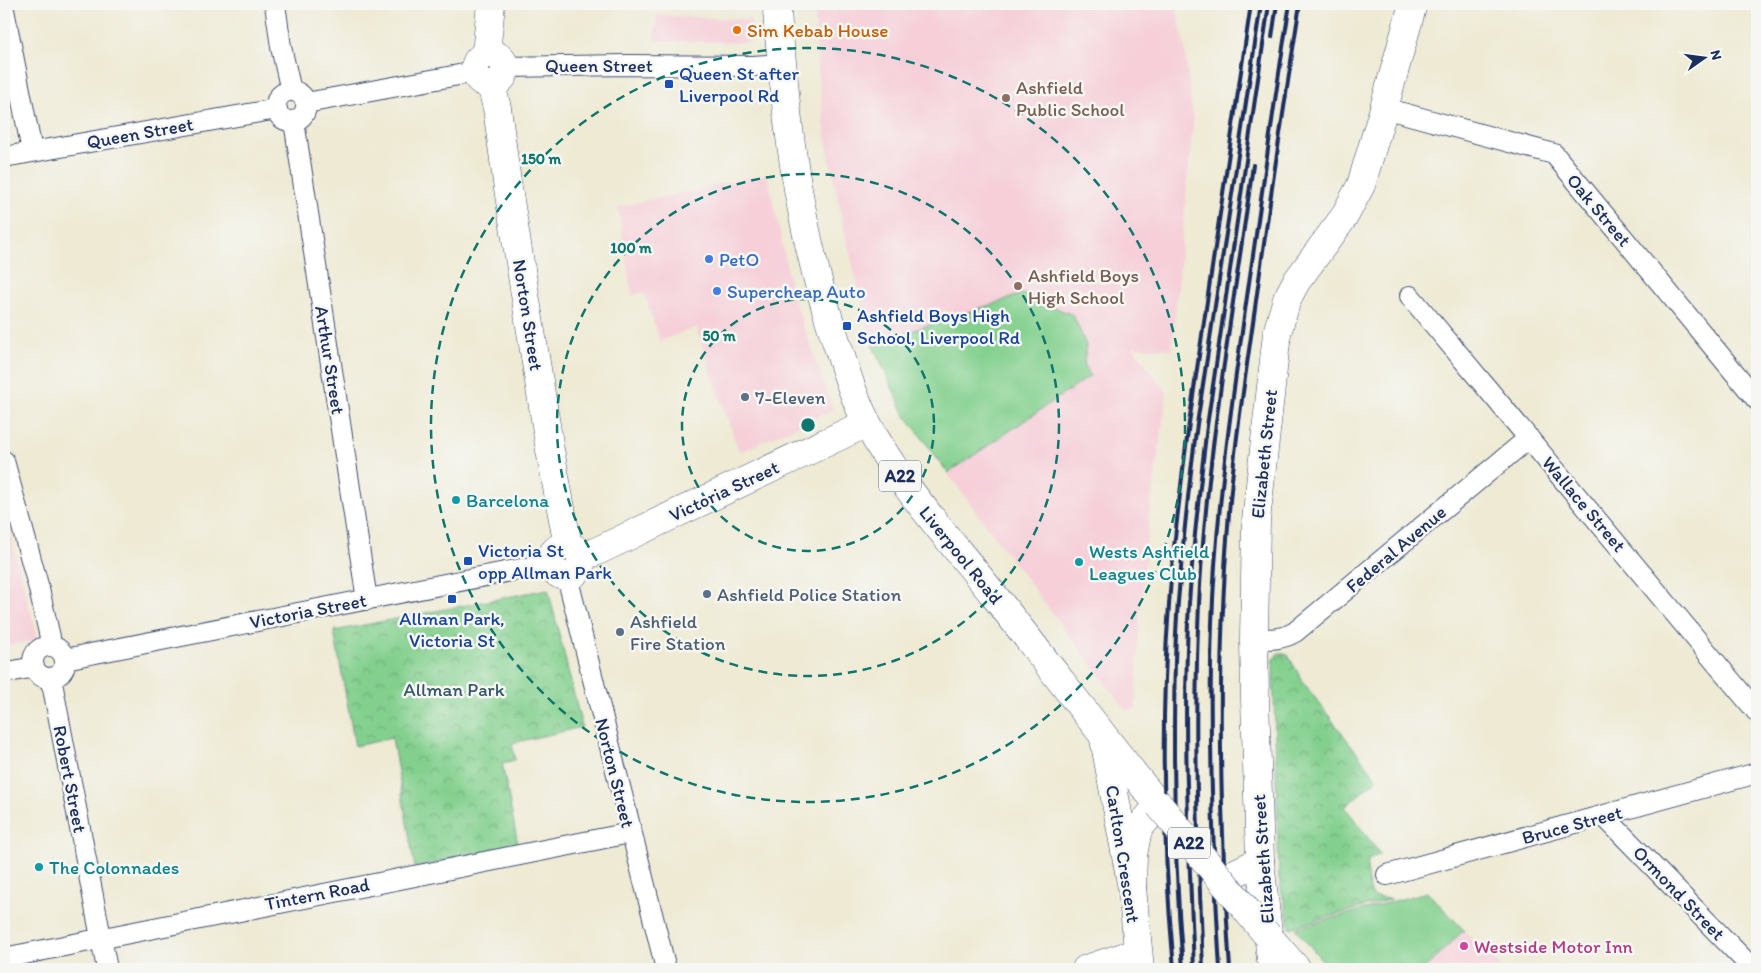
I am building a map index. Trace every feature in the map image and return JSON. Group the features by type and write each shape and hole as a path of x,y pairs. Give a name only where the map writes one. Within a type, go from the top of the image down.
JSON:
{"main road":[{"name":"Norton Street","path":"490,4 489,69 497,108 566,561"},
{"name":"Liverpool Road","path":"777,4 782,64 796,178 816,280 867,424 909,489 997,599 1104,739 1159,805 1227,876 1268,936 1297,969"},
{"name":"Elizabeth Street","path":"1272,969 1260,861 1254,698 1254,639 1256,521 1277,333 1281,315 1296,282 1344,217 1361,185 1413,4"},
{"name":"Victoria Street","path":"566,561 595,552 867,424"},
{"name":"Carlton Crescent","path":"1104,739 1132,888 1139,961"},
{"path":"1132,888 1133,855 1138,830 1159,805"},
{"path":"1227,876 1260,861"},
{"path":"1086,969 1139,961"}],"street":[{"path":"275,4 291,90"},
{"path":"4,10 32,151"},
{"name":"Queen Street","path":"306,103 489,69 643,65 753,66 782,64"},
{"path":"291,90 299,92 306,103 305,112 302,117 294,121 285,120 278,113 277,109 279,96 291,90"},
{"name":"Oak Street","path":"1384,108 1554,154 1757,400"},
{"name":"Queen Street","path":"4,157 277,109"},
{"name":"Arthur Street","path":"294,121 367,600"},
{"name":"Wallace Street","path":"1410,296 1757,712"},
{"name":"Federal Avenue","path":"1254,639 1288,637 1295,632 1529,438"},
{"path":"4,461 38,585 50,637 49,646"},
{"name":"Victoria Street","path":"65,659 566,561"},
{"name":"Norton Street","path":"566,561 630,833 666,969"},
{"path":"4,673 42,673 58,676 62,673 65,659 60,650 49,646 40,649 36,653 33,662 42,673"},
{"name":"Robert Street","path":"42,673 54,688 107,969"},
{"name":"Bruce Street","path":"1387,876 1757,773"},
{"name":"Ormond Street","path":"1604,816 1753,969"},
{"name":"Tintern Road","path":"4,958 630,833"}],"shaded area":[{"path":"814,4 1176,4 1185,48 1193,122 1172,349 1133,347 1167,393 1149,518 1139,622 1136,709 1126,710 1002,547 905,415 872,344 844,229 827,145 818,75"},
{"path":"657,15 751,20 753,39 749,43 654,40"},
{"path":"767,174 791,291 833,410 739,452 696,327 660,341 644,292 632,296 618,207"},
{"path":"4,511 38,640 4,646"},
{"name":"Westside Motor Inn","path":"1464,930 1504,969 1424,969"}],"green space":[{"path":"1023,294 1073,315 1086,345 1084,362 1090,376 948,473 905,415 872,344"},
{"name":"Allman Park","path":"548,589 582,727 512,743 515,760 502,763 518,845 415,868 392,738 355,746 334,631"},
{"path":"1278,653 1288,655 1303,682 1377,779 1345,807 1380,854 1368,860 1367,870 1371,893 1374,897 1391,899 1290,928 1279,879 1273,661"},
{"path":"1427,892 1464,930 1424,969 1330,969 1296,930 1297,928"}],"railway":[{"path":"1174,969 1167,878 1164,787 1164,696 1171,582 1177,514 1189,423 1251,4"},
{"path":"1183,969 1175,830 1174,774 1174,674 1178,602 1197,424 1261,4"},
{"path":"1194,969 1186,740 1189,603 1207,426 1269,4"},
{"path":"1272,37 1277,4"},
{"path":"1220,969 1213,839 1211,753 1212,623 1217,534 1232,401 1274,103 1290,4"},
{"path":"1230,969 1221,748 1224,581 1233,471 1243,389 1300,4"},
{"path":"1203,969 1196,741 1199,604 1214,439 1253,165"}],"place":[{"name":"Sim Kebab House","path":"737,30"},
{"name":"Queen St after Liverpool Rd","path":"669,84"},
{"name":"Ashfield Public School","path":"1006,98"},
{"name":"PetO","path":"709,259"},
{"name":"Ashfield Boys High School","path":"1018,286"},
{"name":"Supercheap Auto","path":"717,291"},
{"name":"Ashfield Boys High School, Liverpool Rd","path":"847,326"},
{"name":"7-Eleven","path":"745,397"},
{"name":"Barcelona","path":"456,500"},
{"name":"Victoria St opp Allman Park","path":"468,561"},
{"name":"Wests Ashfield Leagues Club","path":"1079,562"},
{"name":"Ashfield Police Station","path":"707,594"},
{"name":"Allman Park, Victoria St","path":"452,599"},
{"name":"Ashfield Fire Station","path":"620,632"},
{"name":"The Colonnades","path":"39,867"},
{"name":"Westside Motor Inn","path":"1464,946"}]}
